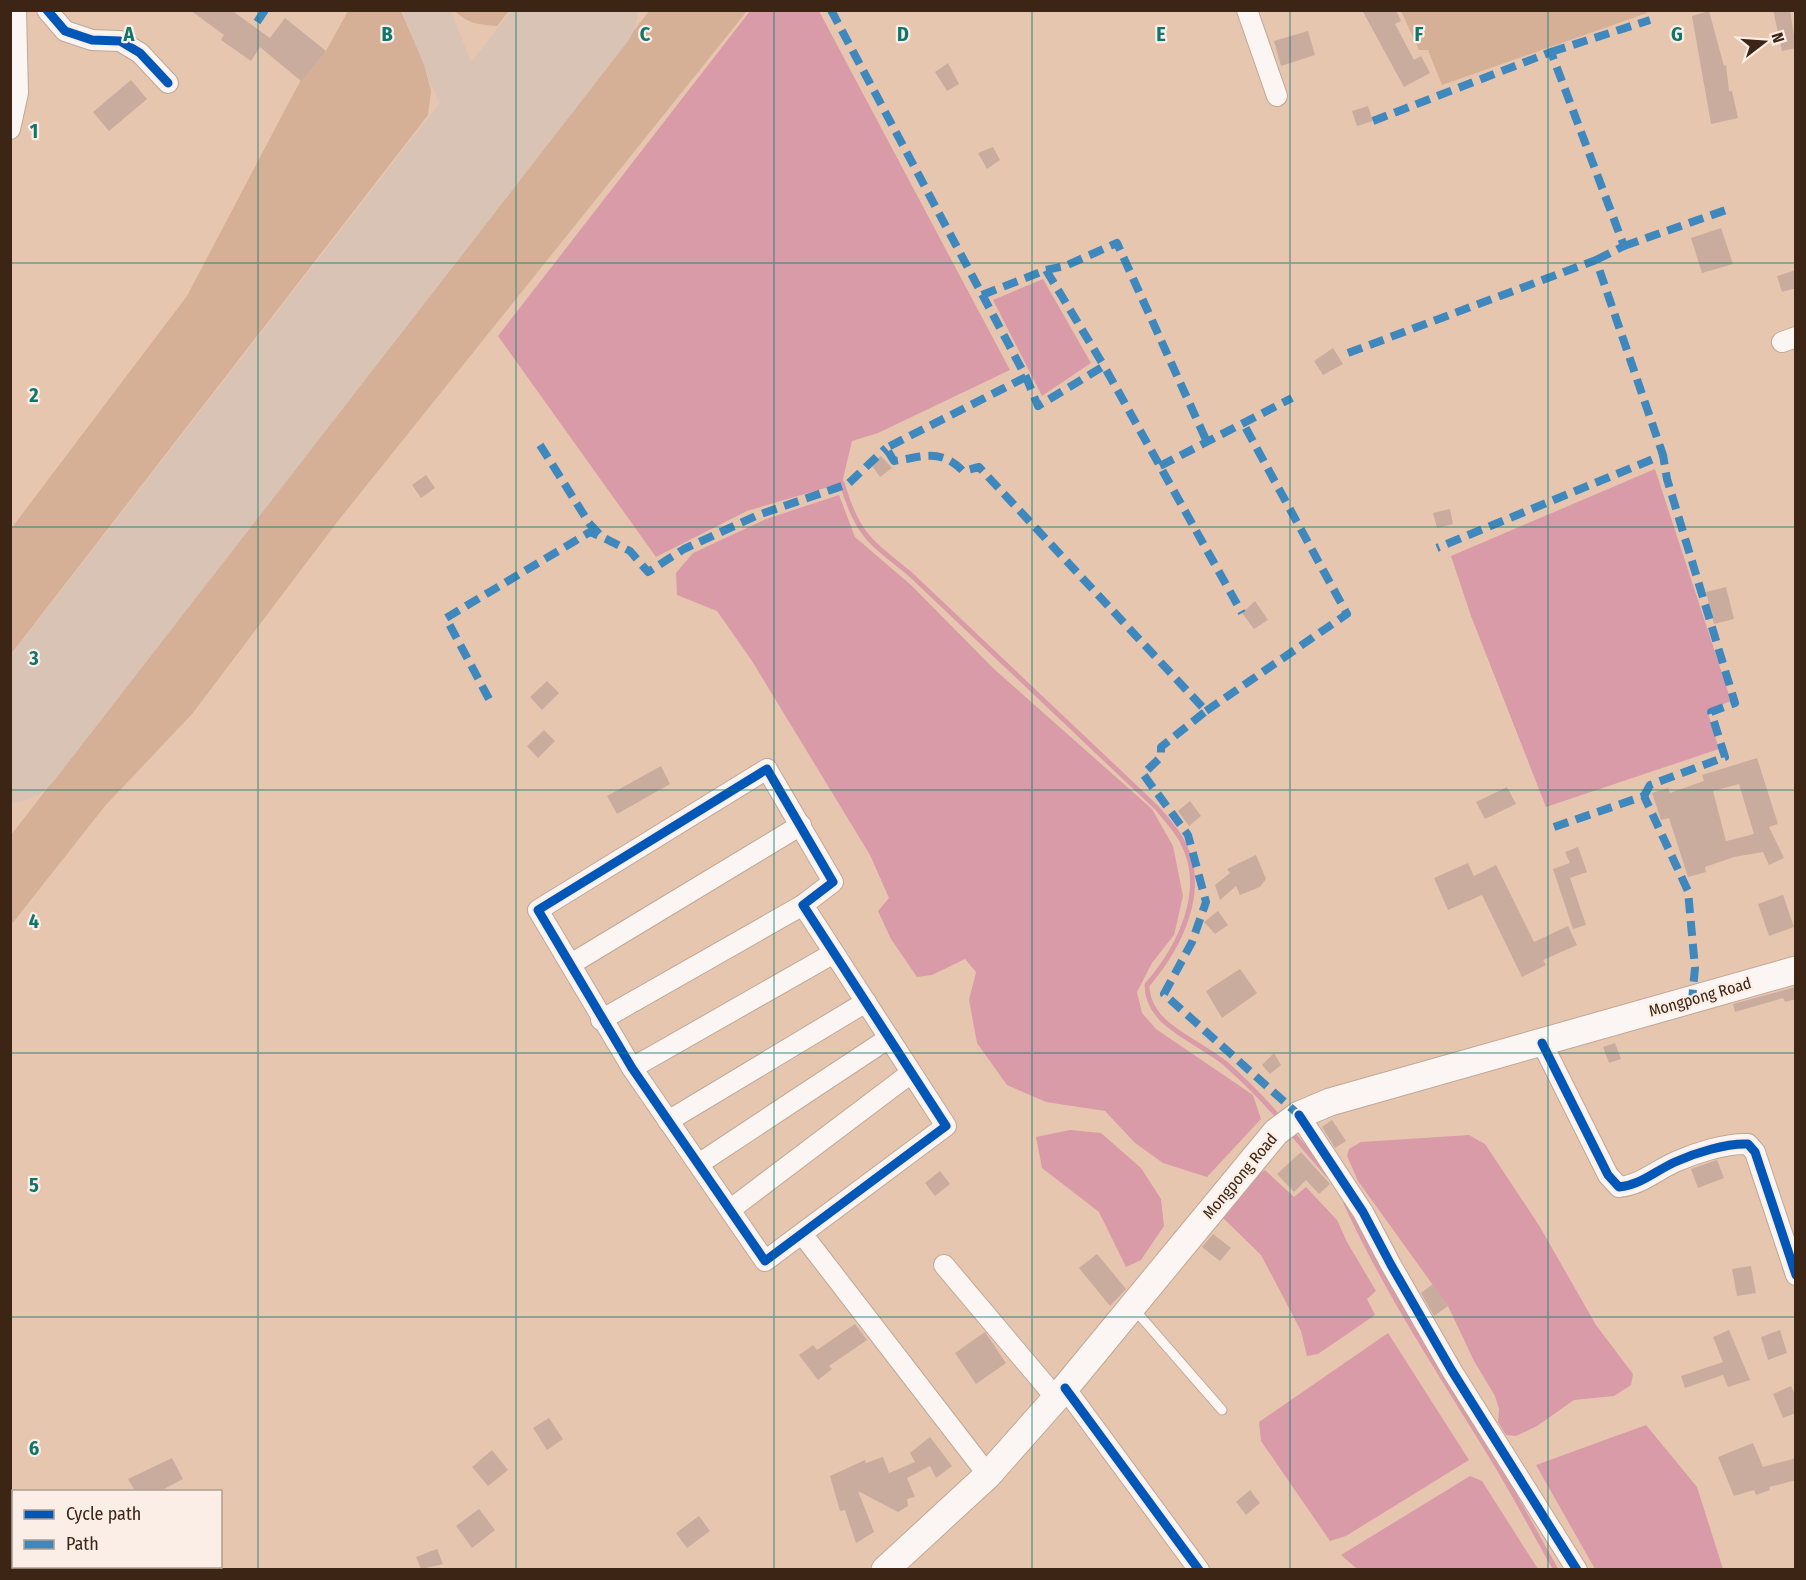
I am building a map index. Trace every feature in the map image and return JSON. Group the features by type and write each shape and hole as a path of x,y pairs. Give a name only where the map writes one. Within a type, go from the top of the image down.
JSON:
{"main road":[{"name":"Mongpong Road","path":"885,1569 988,1475 1060,1393 1276,1132 1299,1116 1330,1102 1796,970"}],"street":[{"path":"10,129 18,93 16,10"},
{"path":"47,10 65,30 92,40 120,41 140,53 168,83"},
{"path":"1247,10 1277,96"},
{"path":"601,1020 803,904 833,882 767,769 538,910 601,1020 765,1262 946,1126 803,904"},
{"path":"571,964 801,825"},
{"path":"632,1068 834,953"},
{"path":"668,1121 866,1002"},
{"path":"700,1163 889,1038"},
{"path":"1542,1043 1608,1175 1619,1187 1633,1185 1676,1161 1736,1144 1748,1144 1755,1152 1796,1275"},
{"path":"731,1209 911,1073"},
{"path":"1299,1116 1363,1212 1390,1265 1452,1371 1577,1569"},
{"path":"803,1235 988,1475"},
{"path":"944,1265 1060,1393 1199,1569"}],"lane":[{"path":"1131,1305 1222,1410"}],"shaded area":[{"path":"348,11 401,11 424,64 431,91 428,115 11,654 10,530 187,296 301,80 326,51"},
{"path":"455,11 509,11 497,26 474,23"},
{"path":"649,11 747,11 338,521 192,714 105,806 11,925 11,835"},
{"path":"750,11 819,11 1010,370 878,433 852,441 842,483 747,511 656,557 498,336"},
{"path":"1401,11 1646,11 1647,13 1442,85 1428,50 1419,50"},
{"path":"1043,279 1091,363 1042,396 993,300"},
{"path":"1655,469 1731,701 1707,710 1719,749 1546,807 1471,616 1451,556"},
{"path":"839,495 855,537 911,585 994,669 1152,809 1173,846 1183,896 1174,935 1152,963 1137,992 1142,1013 1156,1029 1253,1095 1261,1119 1207,1177 1163,1163 1135,1143 1105,1111 1046,1102 1007,1085 977,1043 969,1000 976,972 965,959 932,975 917,977 891,939 878,911 889,898 870,855 752,661 717,611 677,595 676,573 693,553 766,519"},
{"path":"1070,1130 1101,1133 1141,1168 1161,1199 1164,1226 1141,1260 1126,1267 1099,1212 1042,1168 1036,1137"},
{"path":"1469,1135 1485,1144 1540,1227 1596,1325 1633,1374 1631,1385 1614,1396 1574,1400 1537,1426 1516,1436 1506,1435 1498,1422 1499,1409 1495,1396 1474,1361 1448,1306 1358,1181 1347,1156 1349,1149 1361,1142"},
{"path":"1265,1170 1294,1197 1306,1187 1337,1220 1347,1242 1376,1291 1367,1299 1375,1315 1318,1354 1307,1356 1301,1331 1261,1255 1224,1219 1223,1211 1254,1177"},
{"path":"1388,1333 1469,1460 1346,1536 1330,1541 1261,1441 1259,1422"},
{"path":"1646,1425 1697,1487 1723,1569 1595,1569 1536,1465"},
{"path":"1470,1476 1482,1481 1538,1569 1357,1569 1341,1555"}],"building":[{"path":"190,10 231,10 270,38 285,18 326,51 301,81 260,47 251,61 221,40 224,35"},
{"path":"1362,10 1396,10 1401,21 1395,24 1414,60 1421,56 1430,73 1404,87"},
{"path":"1773,10 1790,10 1796,48 1782,51"},
{"path":"1709,11 1724,66 1726,65 1729,91 1732,91 1738,118 1711,124 1692,16"},
{"path":"1308,31 1315,55 1281,66 1274,41"},
{"path":"948,63 959,84 947,91 935,72"},
{"path":"131,80 147,99 109,131 93,112"},
{"path":"1368,106 1373,121 1357,126 1352,111"},
{"path":"993,147 1000,160 987,169 978,153"},
{"path":"1721,228 1733,264 1702,273 1691,238"},
{"path":"1796,270 1796,288 1782,292 1777,276"},
{"path":"1333,348 1343,364 1323,375 1314,361"},
{"path":"881,456 892,468 880,477 871,464"},
{"path":"426,475 435,488 421,498 412,485"},
{"path":"1450,509 1453,524 1437,528 1433,513"},
{"path":"1726,587 1734,619 1714,624 1706,592"},
{"path":"1255,601 1268,620 1254,629 1242,613"},
{"path":"547,681 559,693 542,710 530,697"},
{"path":"544,730 555,741 538,758 527,746"},
{"path":"1757,758 1778,824 1769,827 1784,858 1769,865 1763,852 1734,857 1705,867 1706,872 1688,877 1669,818 1661,820 1652,793 1668,788 1670,793 1704,781 1702,775","holes":["1739,784 1754,834 1726,841 1713,791"]},
{"path":"661,766 670,784 617,814 607,796"},
{"path":"1507,787 1516,804 1485,819 1476,802"},
{"path":"1190,801 1201,816 1189,826 1178,811"},
{"path":"1578,847 1587,872 1570,878 1586,925 1573,929 1553,869 1570,863 1565,852"},
{"path":"1256,855 1266,879 1260,887 1240,895 1236,886 1220,900 1215,885 1230,873 1227,869"},
{"path":"1468,863 1474,876 1496,865 1534,942 1568,926 1577,945 1543,960 1546,965 1522,977 1482,895 1448,910 1434,878"},
{"path":"1783,895 1794,927 1769,936 1758,904"},
{"path":"1218,911 1228,925 1215,934 1204,922"},
{"path":"1240,969 1257,993 1222,1018 1206,991"},
{"path":"1796,987 1796,999 1785,1002 1783,998 1735,1012 1733,1004"},
{"path":"1615,1043 1621,1059 1609,1063 1603,1047"},
{"path":"1274,1053 1281,1065 1270,1074 1262,1065"},
{"path":"1332,1120 1346,1141 1335,1148 1322,1127"},
{"path":"1301,1152 1330,1184 1319,1194 1306,1180 1294,1192 1277,1174"},
{"path":"1717,1160 1724,1178 1698,1188 1691,1169"},
{"path":"940,1171 950,1184 935,1196 925,1183"},
{"path":"1213,1234 1231,1248 1220,1261 1202,1247"},
{"path":"1097,1254 1126,1289 1110,1306 1079,1268"},
{"path":"1751,1266 1756,1293 1737,1296 1732,1269"},
{"path":"1433,1284 1448,1306 1434,1316 1421,1293"},
{"path":"855,1324 867,1340 829,1366 832,1369 818,1380 799,1355 813,1345 817,1350"},
{"path":"1729,1330 1750,1380 1728,1387 1723,1375 1685,1388 1681,1376 1723,1362 1713,1337"},
{"path":"1780,1330 1787,1353 1768,1360 1761,1337"},
{"path":"985,1332 1006,1363 976,1384 955,1353"},
{"path":"1791,1386 1796,1397 1796,1413 1783,1418 1773,1394"},
{"path":"549,1418 563,1439 547,1450 533,1428"},
{"path":"930,1437 952,1466 936,1478 930,1466 907,1478 915,1497 907,1499 908,1506 898,1512 858,1491 874,1532 856,1543 845,1510 840,1511 830,1476 865,1460 866,1463 883,1457 889,1473 915,1462 910,1453"},
{"path":"1753,1443 1763,1467 1796,1458 1796,1480 1769,1487 1770,1490 1756,1495 1754,1490 1734,1496 1718,1457"},
{"path":"492,1450 508,1470 488,1486 472,1467"},
{"path":"172,1458 183,1479 162,1490 134,1490 128,1479"},
{"path":"1250,1490 1260,1503 1246,1515 1236,1502"},
{"path":"479,1509 495,1530 472,1548 456,1526"},
{"path":"699,1516 710,1531 687,1548 676,1533"},
{"path":"437,1549 443,1564 421,1569 416,1557"}],"waterway":[{"path":"842,483 853,514 874,544 909,573 1157,808 1177,832 1190,860 1191,898 1187,918 1170,954 1147,985 1149,999 1155,1011 1165,1022 1226,1064 1281,1120"},
{"path":"1291,1132 1328,1175"},
{"path":"1346,1203 1397,1301 1501,1473 1556,1570"}],"taxiway":[{"path":"426,10 470,119 472,145 460,168"},
{"path":"450,72 469,87 487,93 505,90 527,81"}],"runway":[{"path":"10,747 582,10"}],"marked path":[{"path":"257,22 265,10"},
{"path":"831,10 1026,377 1038,406 1104,366 1242,613"},
{"path":"1551,52 1650,20"},
{"path":"1373,121 1551,52 1624,246 1596,260"},
{"path":"1624,246 1726,210"},
{"path":"1046,270 1065,266 1117,243 1207,442"},
{"path":"1348,353 1596,260 1663,455 1437,548"},
{"path":"982,295 1046,270 1104,366"},
{"path":"1026,377 886,448 894,461 931,456 947,459 963,471 979,467 1206,711 1161,747 1161,757 1143,774 1188,835 1206,902 1192,942 1164,994 1299,1115"},
{"path":"1160,466 1292,398"},
{"path":"1206,711 1347,614 1243,423"},
{"path":"540,445 589,523 602,537 630,551 648,572 684,549 758,515 848,484 886,448"},
{"path":"1644,796 1650,785 1725,757 1711,712 1735,703 1667,479 1663,455"},
{"path":"489,699 446,618 590,532 602,537"},
{"path":"1554,827 1644,796 1688,891 1695,968 1692,1000"}],"cycle path":[{"path":"47,10 65,31 92,40 120,41 140,53 168,83"},
{"path":"767,769 833,882 803,905 946,1126 765,1261 632,1068 538,910 767,769"},
{"path":"1542,1043 1608,1175 1619,1187 1641,1181 1675,1162 1701,1152 1730,1145 1748,1144 1755,1152 1796,1275"},
{"path":"1299,1115 1363,1212 1452,1371 1577,1570"},
{"path":"1065,1388 1199,1570"}]}
